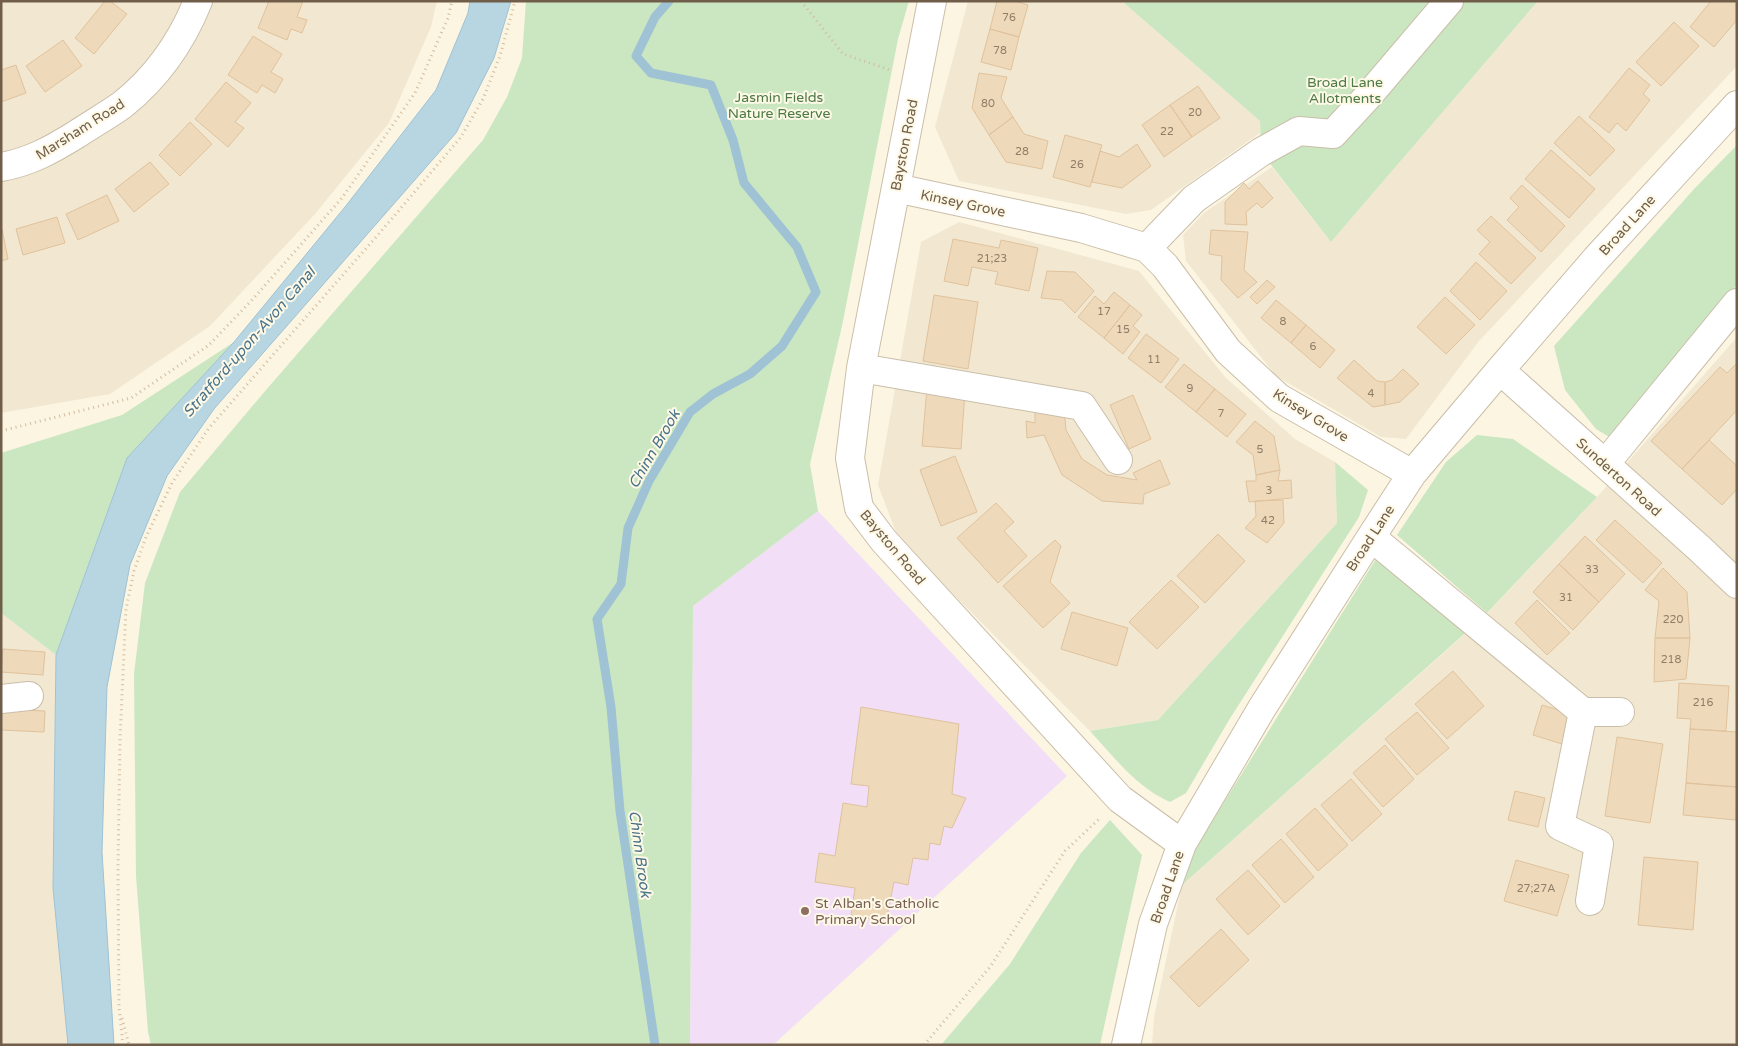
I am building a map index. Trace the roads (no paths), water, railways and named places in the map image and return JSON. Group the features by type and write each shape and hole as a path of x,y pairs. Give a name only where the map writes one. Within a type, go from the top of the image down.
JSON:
{"street":[{"name":"Marsham Road","path":"1,167 20,164 50,150 123,104 147,82 172,51 190,21 198,1"},
{"name":"Bayston Road","path":"932,1 861,368 850,458 859,508 884,541 1120,800 1182,844"},
{"path":"1147,248 1194,199 1261,152 1299,131 1333,134 1369,96 1449,1"},
{"name":"Broad Lane","path":"1126,1045 1153,924 1182,844 1262,708 1371,537 1412,474 1500,370 1596,259 1737,105"},
{"name":"Kinsey Grove","path":"896,188 1081,228 1147,248 1165,266 1228,351 1279,398 1412,474"},
{"path":"1605,464 1737,303"},
{"path":"861,368 1082,406 1118,460"},
{"name":"Sunderton Road","path":"1500,370 1737,584"},
{"path":"1371,537 1583,712 1620,712"},
{"path":"1,699 28,696"},
{"path":"1583,712 1560,826 1599,844 1590,901"}],"water":[{"name":"Stratford-upon-Avon Canal","path":"470,1 511,1 494,58 456,133 214,409 167,476 130,565 107,687 102,852 114,1045 68,1045 53,888 56,655 127,458 234,342 345,207 436,90 468,13"}],"waterway":[{"name":"Chinn Brook","path":"655,1045 620,811 611,707 597,619 621,584 628,528 649,481 690,412 713,394 750,374 782,346 816,292 797,247 744,183 733,140 711,85 651,73 636,56 655,17 669,1"}],"place":[{"name":"St Alban's Catholic Primary School","path":"805,911"}],"park label":[{"name":"Broad Lane Allotments","path":"1345,90"},
{"name":"Jasmin Fields Nature Reserve","path":"779,105"}]}
